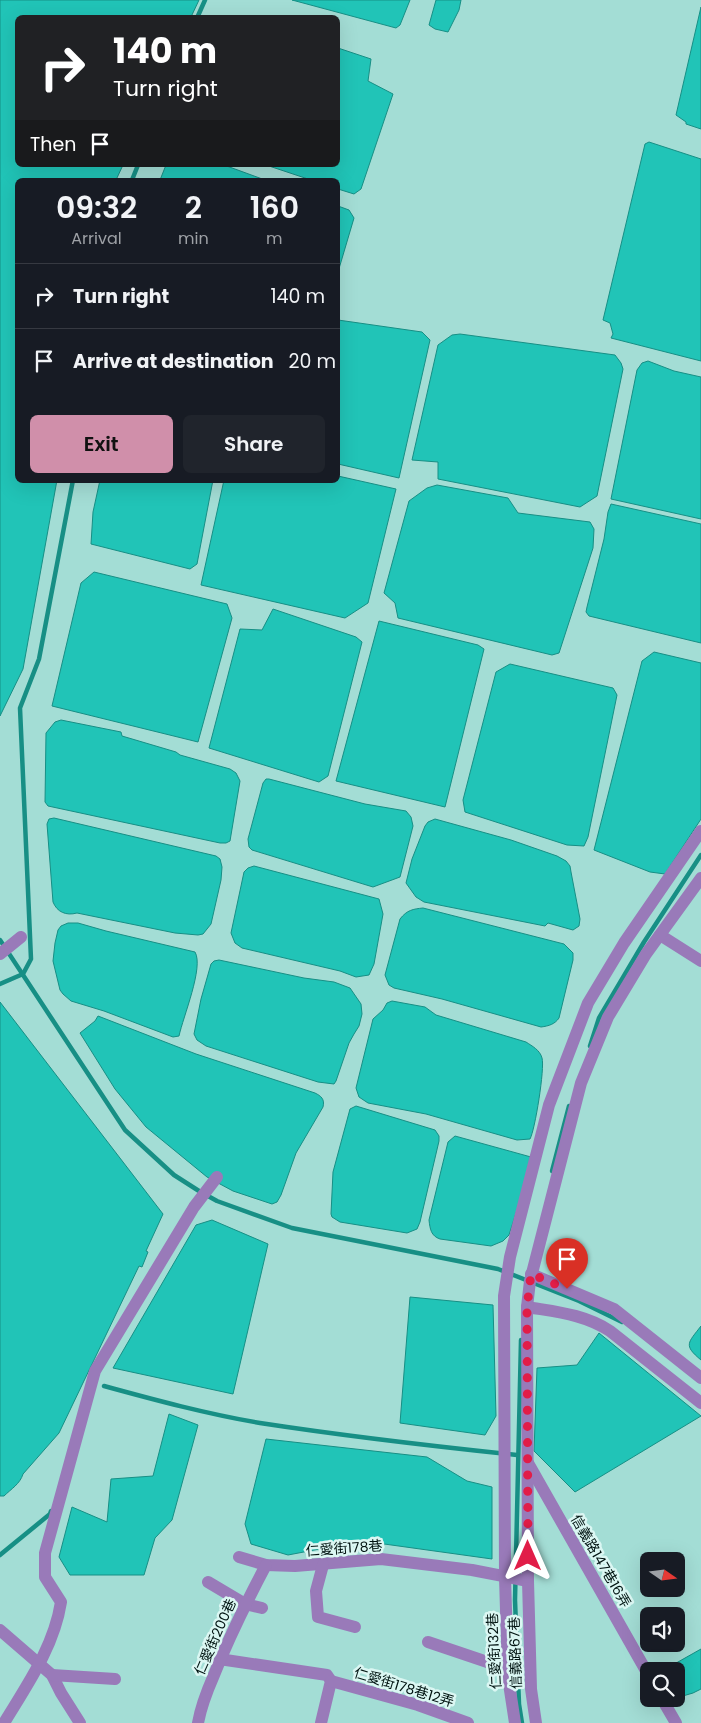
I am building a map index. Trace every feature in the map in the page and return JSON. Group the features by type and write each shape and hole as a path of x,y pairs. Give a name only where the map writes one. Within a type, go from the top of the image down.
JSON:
{"street":[{"path":"517,1579 504,1296 510,1257 549,1105 588,1003 624,943 701,831"},
{"path":"517,1579 527,1461 527,1303 530,1278 553,1185 581,1083 608,1017 646,954 701,878"},
{"path":"660,935 701,961"},
{"path":"0,954 21,937"},
{"path":"4,1723 40,1664 59,1614 61,1602 45,1577 45,1553 95,1371 202,1194 215,1180"},
{"path":"530,1278 614,1309 701,1378"},
{"path":"527,1303 596,1322 701,1403"},
{"name":"信義路147巷16弄","path":"527,1461 641,1662"},
{"name":"仁愛街178巷","path":"239,1557 266,1565 295,1566 381,1559 472,1570 517,1579"},
{"name":"仁愛街200巷","path":"198,1723 200,1709 219,1659 266,1565"},
{"path":"324,1565 316,1591 318,1617 355,1627"},
{"name":"仁愛街132巷","path":"515,1723 508,1669 517,1579"},
{"name":"信義路67巷","path":"517,1579 536,1723"},
{"path":"208,1582 245,1604 262,1608"},
{"path":"0,1630 52,1675 80,1723"},
{"path":"428,1642 508,1669"},
{"path":"219,1659 327,1675 331,1681 321,1723"},
{"path":"52,1675 114,1679"},
{"name":"仁愛街178巷12弄","path":"331,1681 418,1705 468,1723"},
{"path":"667,1707 676,1723"}],"water":[{"path":"0,0 199,0 192,15 15,15 15,167 122,167 117,178 15,178 15,483 56,483 23,669 0,716"},
{"path":"292,0 410,0 400,25 396,28"},
{"path":"436,0 461,0 459,10 448,32 435,29 429,25"},
{"path":"701,7 701,129 686,124 676,115"},
{"path":"340,49 371,59 368,81 393,94 361,189 354,194 340,190 340,178 305,178 272,167 340,167"},
{"path":"649,142 701,159 701,361 611,338 613,334 610,323 603,320 645,144"},
{"path":"165,167 229,167 260,178 161,178"},
{"path":"340,207 349,210 354,218 340,265"},
{"path":"340,320 422,332 430,340 399,478 340,464"},
{"path":"460,334 615,355 623,369 597,496 580,507 438,479 438,462 412,460 438,345 452,335"},
{"path":"648,361 674,371 701,377 701,519 611,499 637,370 642,363"},
{"path":"340,476 396,489 368,603 345,618 201,585 223,483 340,483"},
{"path":"99,483 212,483 197,564 190,569 91,544 93,512"},
{"path":"437,485 508,498 518,513 590,522 594,529 593,548 559,653 552,655 398,618 395,603 384,593 409,501 427,488"},
{"path":"611,504 701,524 701,643 589,616 586,612"},
{"path":"94,572 227,604 232,618 198,742 52,706 81,583"},
{"path":"273,609 356,637 362,642 328,776 319,782 209,748 240,629 262,630"},
{"path":"379,621 478,645 484,649 445,807 336,781"},
{"path":"654,652 701,663 701,819 665,874 650,872 594,850 642,661"},
{"path":"510,664 613,688 617,695 588,837 584,846 567,845 465,812 463,800 496,672"},
{"path":"61,720 121,732 122,736 230,769 236,773 240,781 230,841 220,843 48,806 45,802 46,733 55,722"},
{"path":"266,779 365,804 406,811 411,817 413,826 400,877 373,887 252,850 249,847 248,839 263,783"},
{"path":"54,818 216,856 220,859 222,867 211,924 203,934 198,935 175,933 59,911 53,902 47,824 49,819"},
{"path":"435,819 511,840 566,861 570,866 580,919 579,926 573,930 548,923 545,926 424,902 416,897 406,883 412,859 425,826 428,822"},
{"path":"254,866 379,899 383,914 374,964 369,975 356,977 340,971 242,948 235,943 231,933 244,872"},
{"path":"423,908 564,944 573,953 573,960 559,1018 552,1024 541,1027 442,999 394,988 389,985 385,975 400,919 410,910"},
{"path":"68,923 78,923 195,952 197,969 195,980 179,1036 173,1037 104,1011 71,1001 63,994 60,990 53,961 58,930 61,926"},
{"path":"219,960 304,978 334,982 350,988 361,1004 362,1014 359,1026 349,1043 334,1084 318,1082 206,1046 197,1040 194,1034 201,999 211,964"},
{"path":"392,1001 425,1007 436,1015 526,1042 538,1050 543,1064 537,1112 530,1139 517,1140 426,1114 368,1103 359,1097 356,1088 373,1019 383,1010 387,1003"},
{"path":"0,1002 163,1214 146,1251 148,1252 142,1267 139,1266 59,1433 23,1474 18,1484 4,1496 0,1496"},
{"path":"98,1016 196,1054 315,1093 321,1097 323,1107 296,1153 277,1202 272,1204 233,1191 207,1177 146,1127 115,1089 80,1033 95,1021"},
{"path":"356,1106 435,1130 439,1136 417,1229 407,1233 340,1222 332,1217 333,1172 350,1109"},
{"path":"455,1136 531,1157 532,1163 509,1235 503,1241 491,1246 440,1239 433,1234 431,1229 429,1220 448,1142"},
{"path":"212,1220 268,1244 233,1394 113,1368 196,1225"},
{"path":"410,1297 493,1305 496,1416 485,1435 400,1423"},
{"path":"701,1326 701,1360 692,1351 689,1344"},
{"path":"599,1333 701,1416 575,1492 534,1451 537,1368 577,1365"},
{"path":"169,1414 198,1425 172,1520 155,1538 144,1575 70,1575 59,1557 72,1507 107,1522 111,1479 153,1476"},
{"path":"266,1439 427,1457 467,1481 492,1487 492,1559 377,1543 330,1547 288,1555 251,1544 245,1524"},
{"path":"701,1649 701,1689 685,1695 685,1662 678,1662"}],"waterway":[{"path":"198,15 205,0"},
{"path":"133,178 137,167"},
{"path":"0,984 23,974 31,959 20,708 39,659 72,483"},
{"path":"590,1046 599,1018 644,942 701,855"},
{"path":"0,940 125,1130 174,1175 199,1191 217,1201 292,1228 498,1269 579,1301 622,1322"},
{"path":"552,1171 569,1106"},
{"path":"521,1340 515,1600 519,1704 522,1723"},
{"path":"104,1386 201,1411 260,1423 517,1455"},
{"path":"0,1555 50,1514 51,1511"}],"route":[{"path":"528,1556 527,1298 531,1274 567,1289"}]}
